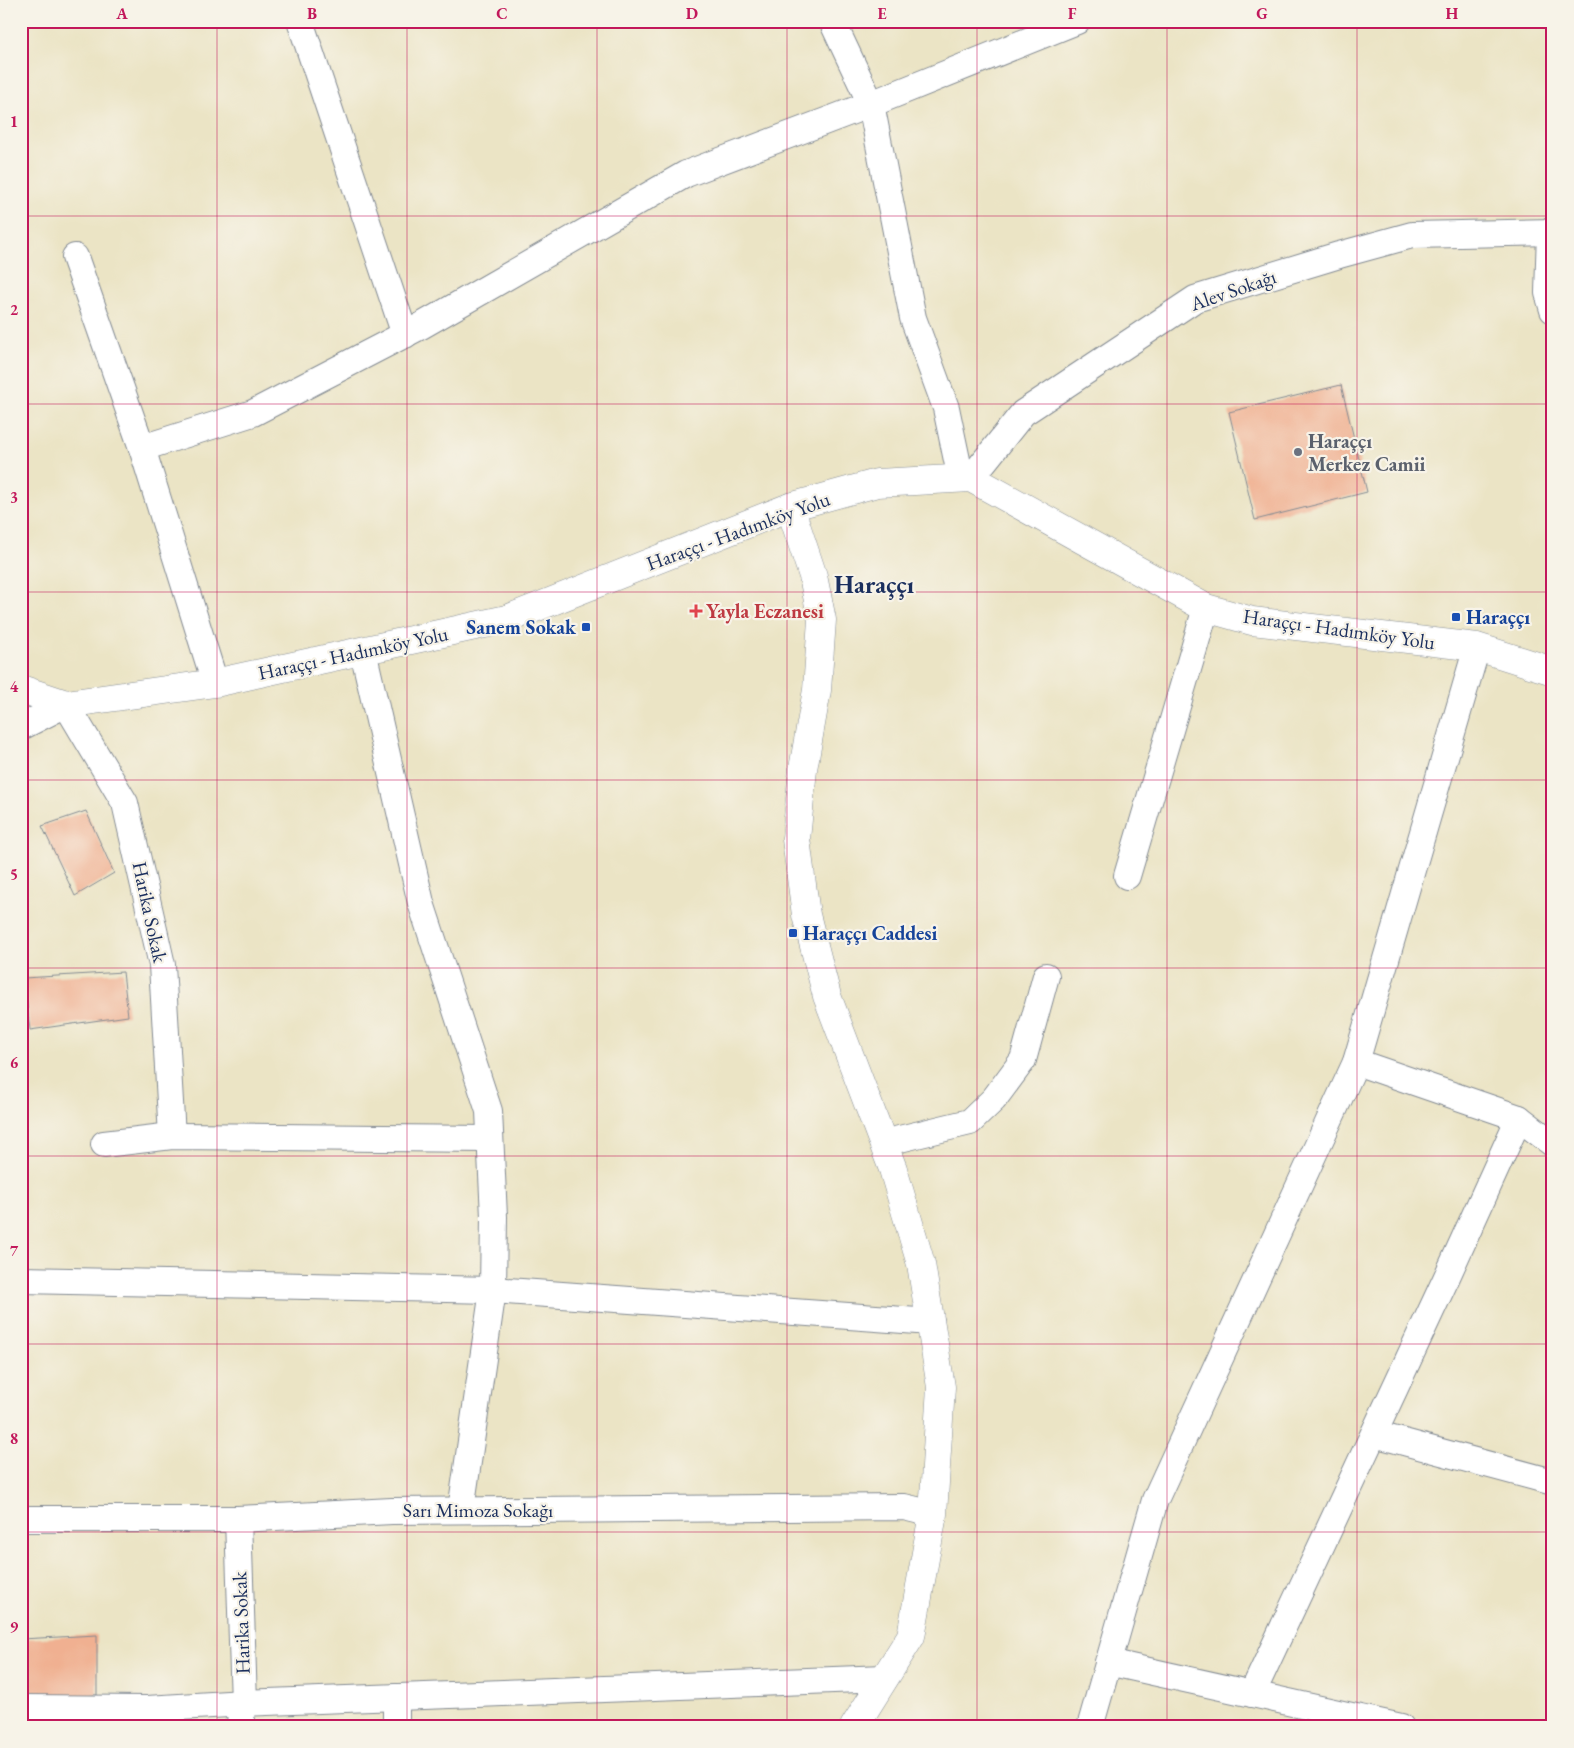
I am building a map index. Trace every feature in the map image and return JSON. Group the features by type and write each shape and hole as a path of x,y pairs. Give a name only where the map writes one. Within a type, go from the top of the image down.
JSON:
{"main road":[{"name":"Haraççı - Hadımköy Yolu","path":"21,690 66,704 215,682 507,619 790,507 877,483 966,479 1206,608 1252,620 1477,647 1553,671"},
{"path":"790,507 813,576 822,620 817,690 803,769 796,839 806,915 827,996 893,1169 921,1264 941,1387 933,1514 911,1636 854,1727"}],"street":[{"path":"300,21 405,334"},
{"path":"832,21 871,104 913,318 946,408 966,479"},
{"path":"142,448 253,413 405,334 686,174 871,104 1077,21"},
{"path":"1551,232 1548,293 1553,310"},
{"name":"Alev Sokağı","path":"966,479 1023,413 1195,299 1412,235 1551,232"},
{"path":"75,257 142,448 215,682"},
{"path":"1127,876 1206,608"},
{"path":"1090,1727 1155,1500 1356,1062 1477,647"},
{"path":"363,650 421,903 489,1111 494,1217 493,1290 461,1510"},
{"path":"21,727 66,704"},
{"name":"Harika Sokak","path":"66,704 125,802 162,965 172,1136"},
{"path":"883,1142 970,1122 994,1099 1023,1060 1046,976"},
{"path":"1356,1062 1519,1118 1553,1144"},
{"path":"1252,1694 1519,1118"},
{"path":"104,1144 172,1136 490,1139"},
{"path":"21,1280 493,1290 931,1322"},
{"path":"1374,1434 1553,1482"},
{"name":"Sarı Mimoza Sokağı","path":"21,1519 238,1519 392,1511 461,1510 904,1507 933,1514"},
{"name":"Harika Sokak","path":"238,1519 242,1715"},
{"path":"1108,1662 1401,1727"},
{"path":"21,1708 147,1709 242,1715 396,1697 885,1678"},
{"path":"396,1697 396,1727"}],"building":[{"name":"Haraççı Merkez Camii","path":"1341,385 1367,492 1255,520 1229,412"},
{"path":"86,811 114,873 75,896 42,826"},
{"path":"123,972 128,1016 30,1030 24,978"},
{"path":"97,1635 97,1695 21,1700 21,1639"}],"place":[{"name":"Haraççı Merkez Camii","path":"1298,452"},
{"name":"Yayla Eczanesi","path":"696,611"},
{"name":"Haraççı","path":"1456,617"},
{"name":"Sanem Sokak","path":"586,627"},
{"name":"Haraççı Caddesi","path":"793,933"}],"district":[{"name":"Haraççı","path":"874,584"}]}
